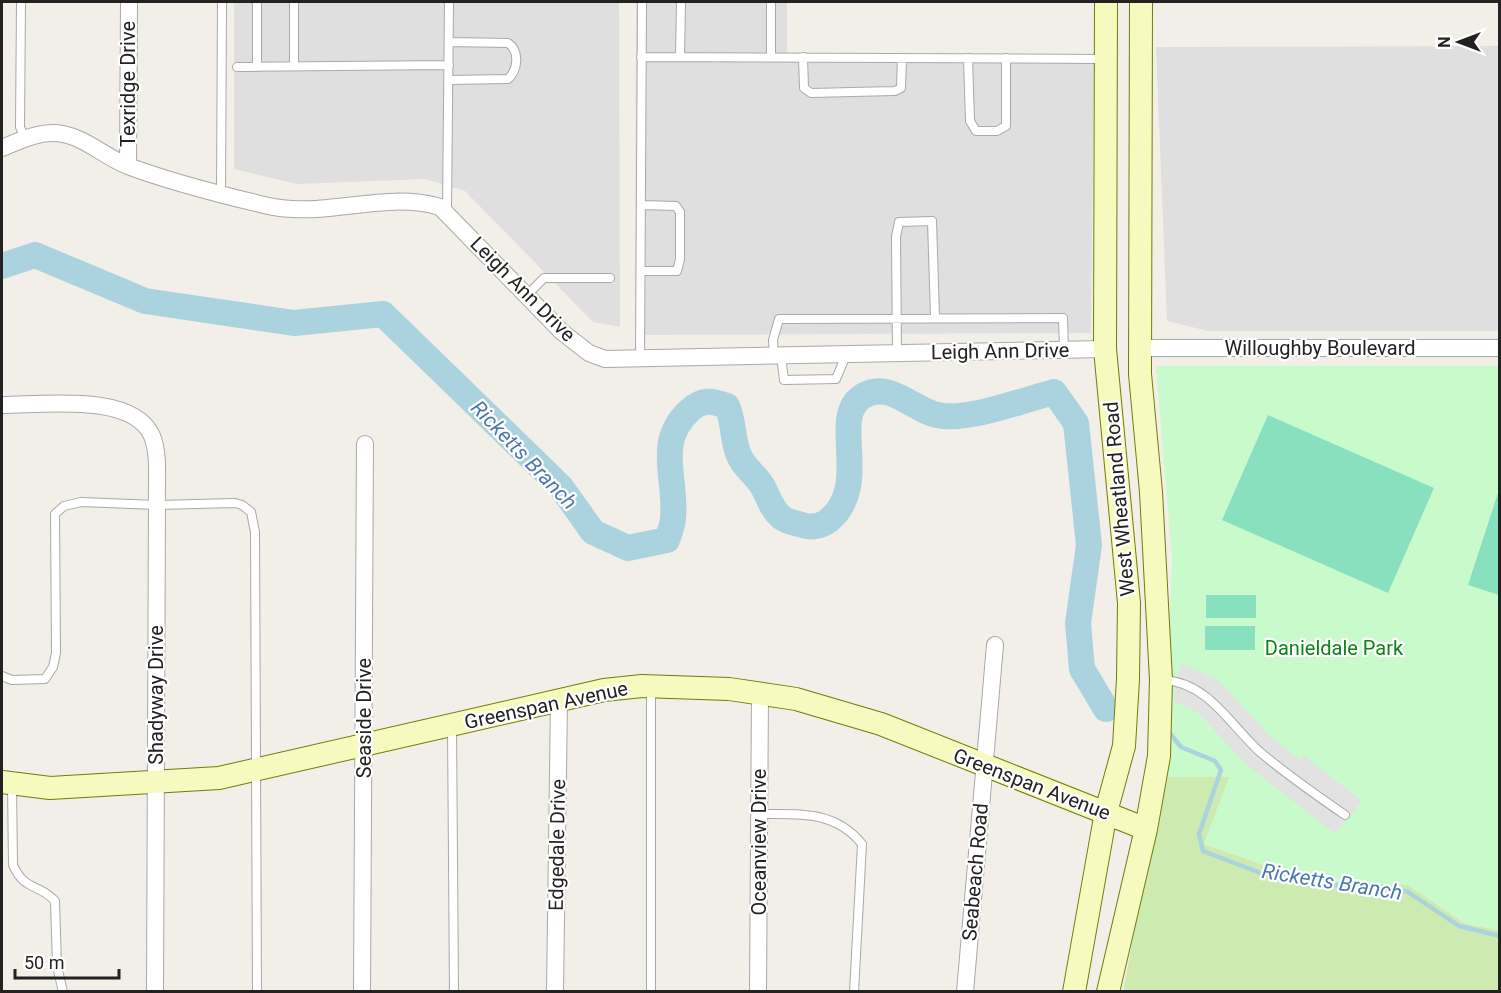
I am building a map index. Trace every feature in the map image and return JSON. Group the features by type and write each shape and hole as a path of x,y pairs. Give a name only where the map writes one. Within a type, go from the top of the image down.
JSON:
{"main road":[{"name":"West Wheatland Road","path":"1074,992 1107,812 1124,746 1128,679 1129,603 1105,349 1106,2"},
{"name":"West Wheatland Road","path":"1107,992 1146,829 1159,756 1161,680 1140,348 1141,2"},
{"path":"1106,59 1140,60"},
{"path":"1105,349 1140,348"},
{"path":"1128,679 1161,680"},
{"name":"Greenspan Avenue","path":"7,783 50,788 219,778 256,772 559,699 604,690 651,686 760,692 855,716 1146,829"}],"street":[{"name":"Texridge Drive","path":"128,166 129,2"},
{"name":"Leigh Ann Drive","path":"2,148 34,135 64,134 128,166 286,210 316,211 422,202 440,207 562,332 589,353 605,359 1105,349"},
{"name":"Willoughby Boulevard","path":"1140,348 1500,348"},
{"name":"Shadyway Drive","path":"2,405 105,405 126,410 139,417 153,437 157,505 155,992"},
{"name":"Seaside Drive","path":"362,992 365,444"},
{"name":"Seabeach Road","path":"965,992 995,645"},
{"name":"Oceanview Drive","path":"758,992 760,692"},
{"name":"Edgedale Drive","path":"555,992 559,699"}],"lane":[{"path":"21,2 20,127 25,139"},
{"path":"221,193 222,2"},
{"path":"257,2 257,67"},
{"path":"294,2 294,66"},
{"path":"447,212 449,2"},
{"path":"640,359 642,2"},
{"path":"680,57 681,2"},
{"path":"771,2 771,57"},
{"path":"449,42 508,43 516,52 514,73 508,79 449,80"},
{"path":"641,57 1106,59"},
{"path":"802,57 804,87 811,93 895,91 901,88 902,58"},
{"path":"969,58 970,121 976,131 997,131 1006,126 1006,58"},
{"path":"237,67 449,65"},
{"path":"641,206 676,206 680,212 680,259 677,271 641,271"},
{"path":"897,353 896,237 899,222 933,221 935,317"},
{"path":"527,295 544,278 610,278"},
{"path":"846,355 836,379 784,380 773,340 779,319 1063,318 1064,350"},
{"path":"2,676 12,680 45,679 53,667 56,653 56,514 64,506 81,502 157,505 235,503 247,508 253,519 257,992"},
{"path":"1161,680 1185,684 1201,692 1258,750 1345,815"},
{"path":"651,686 651,992"},
{"path":"452,725 454,992"},
{"path":"7,783 13,865 18,877 27,885 43,891 55,900 57,966 63,992"},
{"path":"759,814 812,814 847,826 862,843 854,992"}],"shaded area":[{"path":"234,2 619,2 620,327 593,322 465,191 425,179 297,184 234,169"},
{"path":"636,2 787,2 787,55 1094,57 1091,333 635,335"},
{"path":"1499,46 1499,331 1208,331 1167,321 1156,47"},
{"path":"1181,663 1219,681 1271,737 1300,760 1304,756 1362,801 1335,834 1249,767 1198,713 1173,701"}],"green space":[{"name":"Danieldale Park","path":"1156,366 1499,366 1499,930 1467,924 1408,885 1309,881 1204,844 1229,777 1163,777 1172,559"},
{"path":"1268,415 1434,488 1388,593 1222,520"},
{"path":"1499,490 1499,595 1468,585"},
{"path":"1206,595 1256,595 1256,618 1206,618"},
{"path":"1205,626 1255,626 1255,650 1205,650"},
{"path":"1163,777 1230,777 1204,844 1309,881 1408,885 1466,924 1499,930 1499,991 1123,992"}],"waterway":[{"name":"Ricketts Branch","path":"2,266 35,255 145,301 294,323 383,314 561,487 593,532 628,548 667,540 673,518 670,461 673,436 679,423 689,411 703,403 711,402 727,406 738,453 763,487 778,514 783,519 812,526 828,521 841,506 848,489 849,419 853,406 863,396 874,392 894,394 933,414 955,416 983,412 1054,392 1076,423 1089,545 1078,623 1082,669 1106,709"},
{"name":"Ricketts Branch","path":"1168,731 1181,747 1215,761 1221,770 1199,834 1203,851 1271,877 1305,884 1387,887 1408,892 1459,926 1500,936"}]}
